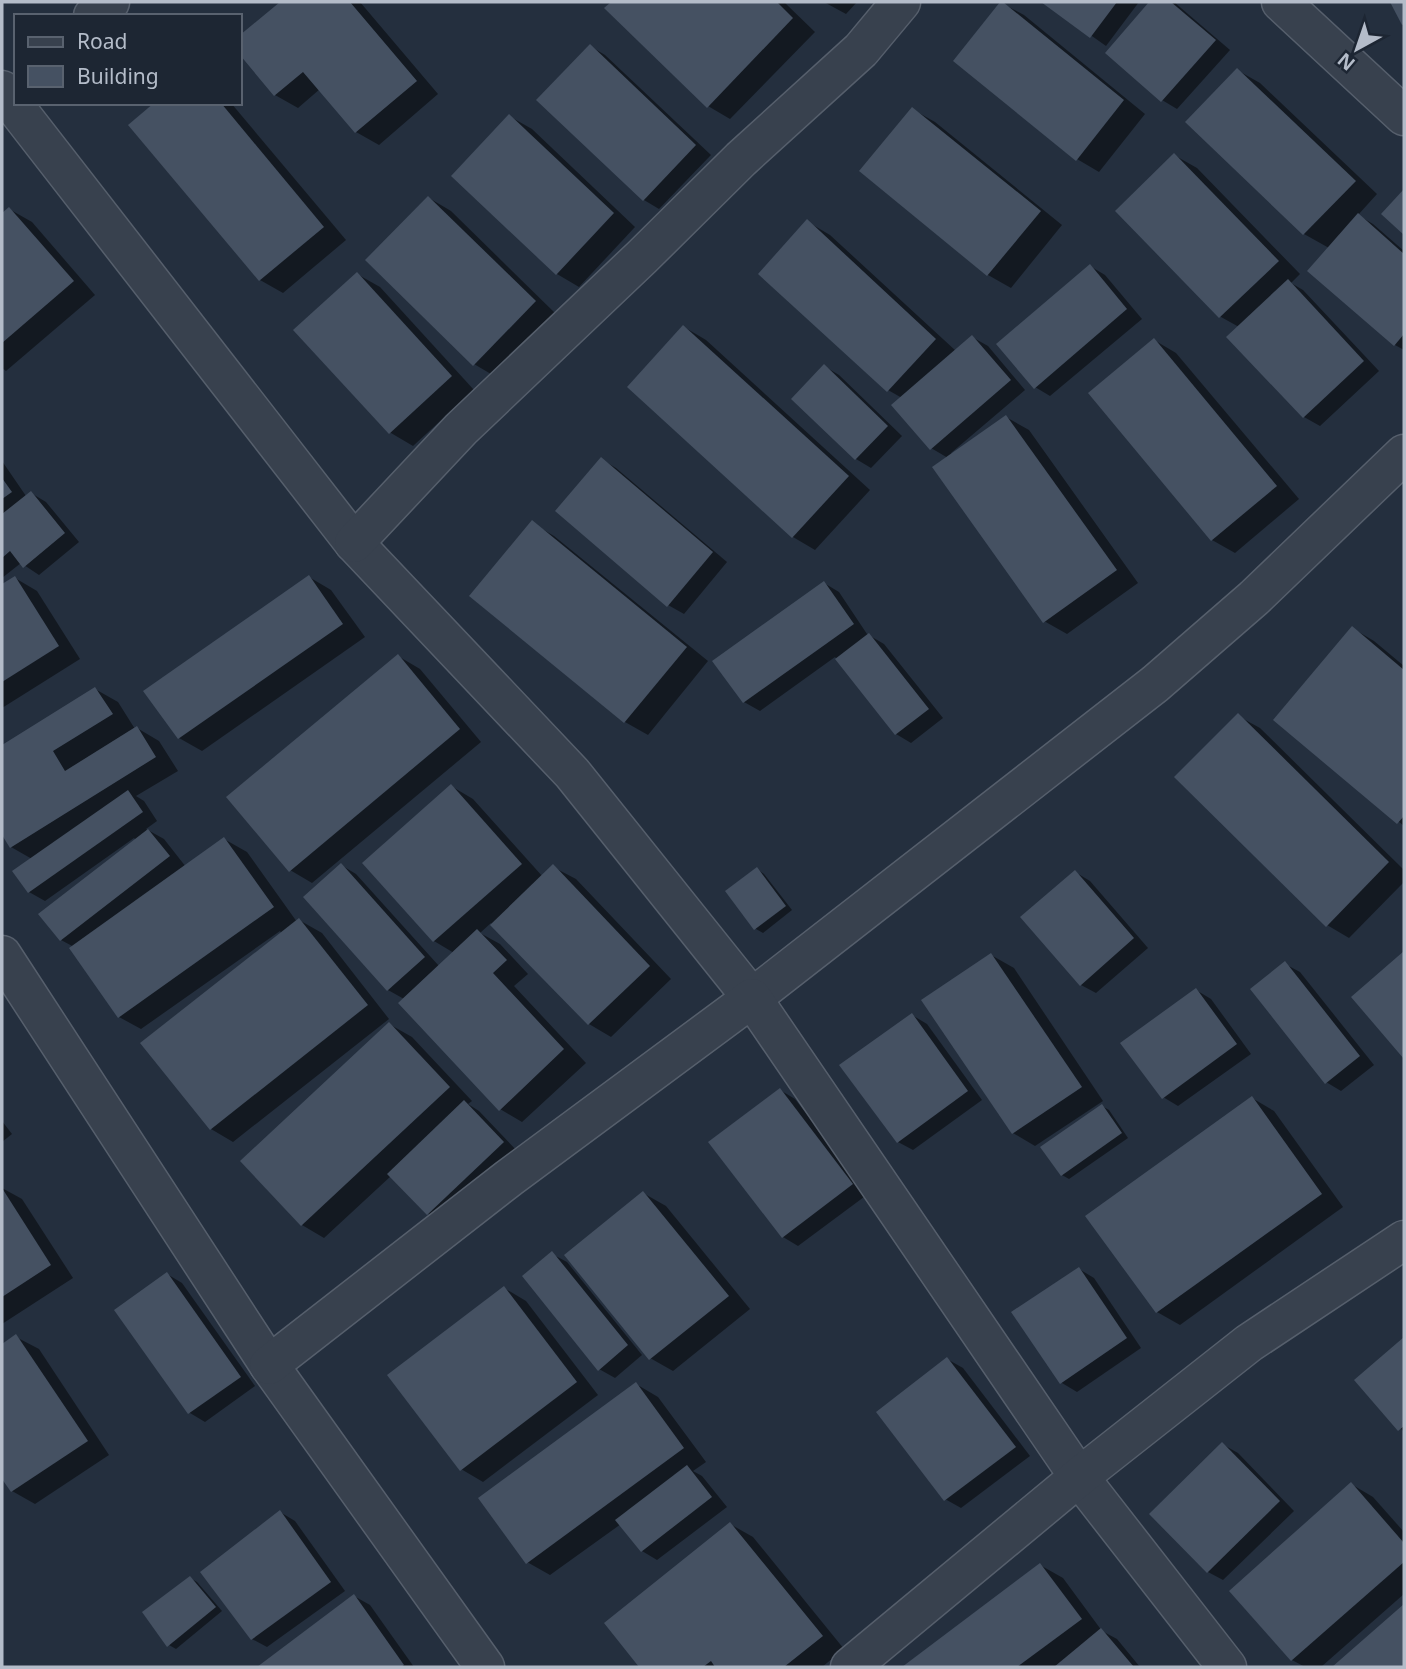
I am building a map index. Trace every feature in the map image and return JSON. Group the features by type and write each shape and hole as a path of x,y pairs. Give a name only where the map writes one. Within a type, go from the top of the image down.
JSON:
{"street":[{"path":"95,14 110,2"},
{"path":"354,543 461,429 741,159 861,50 901,2"},
{"path":"1281,2 1404,117"},
{"path":"2,90 354,543 572,773 752,998 1079,1478 1227,1667"},
{"path":"269,1365 509,1178 752,998 1155,684 1254,598 1404,454"},
{"path":"2,955 269,1365 485,1667"},
{"path":"850,1667 1079,1478 1249,1343 1404,1240"}],"building":[{"path":"280,2 350,2 417,81 355,133 303,72 274,96 242,57 242,33"},
{"path":"611,2 777,2 793,18 707,108 604,8"},
{"path":"1000,2 1124,100 1076,161 953,61"},
{"path":"1041,2 1117,2 1090,38"},
{"path":"1149,2 1171,2 1216,40 1161,102 1105,53"},
{"path":"1390,2 1404,2 1404,24 1402,25"},
{"path":"590,44 696,145 643,201 536,100"},
{"path":"1237,68 1356,181 1303,235 1185,122"},
{"path":"152,105 223,105 324,227 259,281 128,125"},
{"path":"912,107 1041,211 987,276 859,171"},
{"path":"509,114 614,213 556,275 451,176"},
{"path":"1174,153 1279,261 1219,318 1115,211"},
{"path":"1404,189 1404,235 1381,214"},
{"path":"428,196 536,301 473,366 365,260"},
{"path":"9,207 74,281 2,343 2,213"},
{"path":"1358,213 1404,254 1404,334 1394,346 1307,271"},
{"path":"807,219 936,339 887,392 758,274"},
{"path":"1090,264 1127,309 1034,389 996,344"},
{"path":"357,272 452,376 389,434 293,330"},
{"path":"1288,279 1364,361 1303,418 1226,337"},
{"path":"683,325 849,476 792,538 627,387"},
{"path":"972,335 1011,380 930,450 891,405"},
{"path":"1154,338 1277,486 1211,541 1088,393"},
{"path":"824,364 888,426 855,460 791,399"},
{"path":"1006,415 1117,570 1043,623 932,467"},
{"path":"601,457 713,552 667,607 555,511"},
{"path":"2,478 12,492 2,499"},
{"path":"31,491 65,533 23,568 10,551 2,558 2,514"},
{"path":"532,520 687,647 624,723 469,596"},
{"path":"309,575 343,624 178,739 143,691"},
{"path":"15,576 59,646 2,682 2,584"},
{"path":"824,581 854,624 743,703 712,661"},
{"path":"1352,626 1404,670 1404,816 1397,824 1273,720"},
{"path":"869,633 929,709 895,735 835,659"},
{"path":"398,654 460,729 289,872 226,797"},
{"path":"95,687 113,714 53,751 65,771 137,726 156,757 10,848 2,835 2,745"},
{"path":"1238,713 1389,862 1326,927 1174,777"},
{"path":"451,784 522,864 433,942 362,863"},
{"path":"128,790 143,812 28,893 12,871"},
{"path":"148,829 170,856 60,941 38,914"},
{"path":"224,837 274,907 118,1018 69,948"},
{"path":"341,863 425,957 387,991 303,897"},
{"path":"553,864 650,966 588,1025 490,925"},
{"path":"757,867 786,906 754,930 725,891"},
{"path":"1075,870 1134,938 1080,986 1020,917"},
{"path":"299,918 368,1005 210,1130 140,1043"},
{"path":"477,929 507,960 493,973 564,1049 499,1111 398,1003"},
{"path":"1404,951 1404,1059 1351,997"},
{"path":"991,953 1082,1087 1012,1134 921,1000"},
{"path":"1285,961 1360,1056 1325,1084 1250,989"},
{"path":"1196,988 1237,1044 1162,1099 1120,1043"},
{"path":"912,1013 968,1091 897,1143 839,1065"},
{"path":"389,1022 450,1087 301,1226 240,1161"},
{"path":"780,1088 853,1184 782,1238 708,1142"},
{"path":"1252,1096 1322,1194 1156,1313 1085,1216"},
{"path":"464,1100 504,1142 427,1215 387,1174"},
{"path":"1102,1104 1122,1133 1061,1176 1040,1147"},
{"path":"2,1188 51,1265 2,1297"},
{"path":"643,1191 729,1296 649,1360 564,1255"},
{"path":"552,1251 628,1345 598,1371 522,1276"},
{"path":"1079,1267 1127,1338 1060,1384 1011,1312"},
{"path":"167,1272 241,1377 188,1414 114,1310"},
{"path":"504,1286 577,1382 460,1471 387,1375"},
{"path":"16,1334 88,1441 11,1492 2,1479 2,1344"},
{"path":"1404,1337 1404,1426 1398,1431 1354,1380"},
{"path":"947,1357 1016,1447 944,1501 876,1412"},
{"path":"636,1382 684,1448 526,1564 478,1498"},
{"path":"1222,1442 1280,1501 1207,1573 1149,1514"},
{"path":"687,1465 712,1497 641,1552 615,1520"},
{"path":"1351,1482 1404,1543 1404,1562 1291,1661 1229,1591"},
{"path":"280,1510 331,1582 251,1640 200,1572"},
{"path":"730,1522 823,1636 784,1667 715,1667 711,1661 703,1667 639,1667 604,1623"},
{"path":"1040,1563 1082,1619 1017,1667 902,1667"},
{"path":"190,1576 216,1607 167,1647 142,1612"},
{"path":"354,1594 404,1665 257,1667"},
{"path":"1404,1604 1404,1667 1332,1667"},
{"path":"1101,1628 1134,1667 1054,1667"}]}
